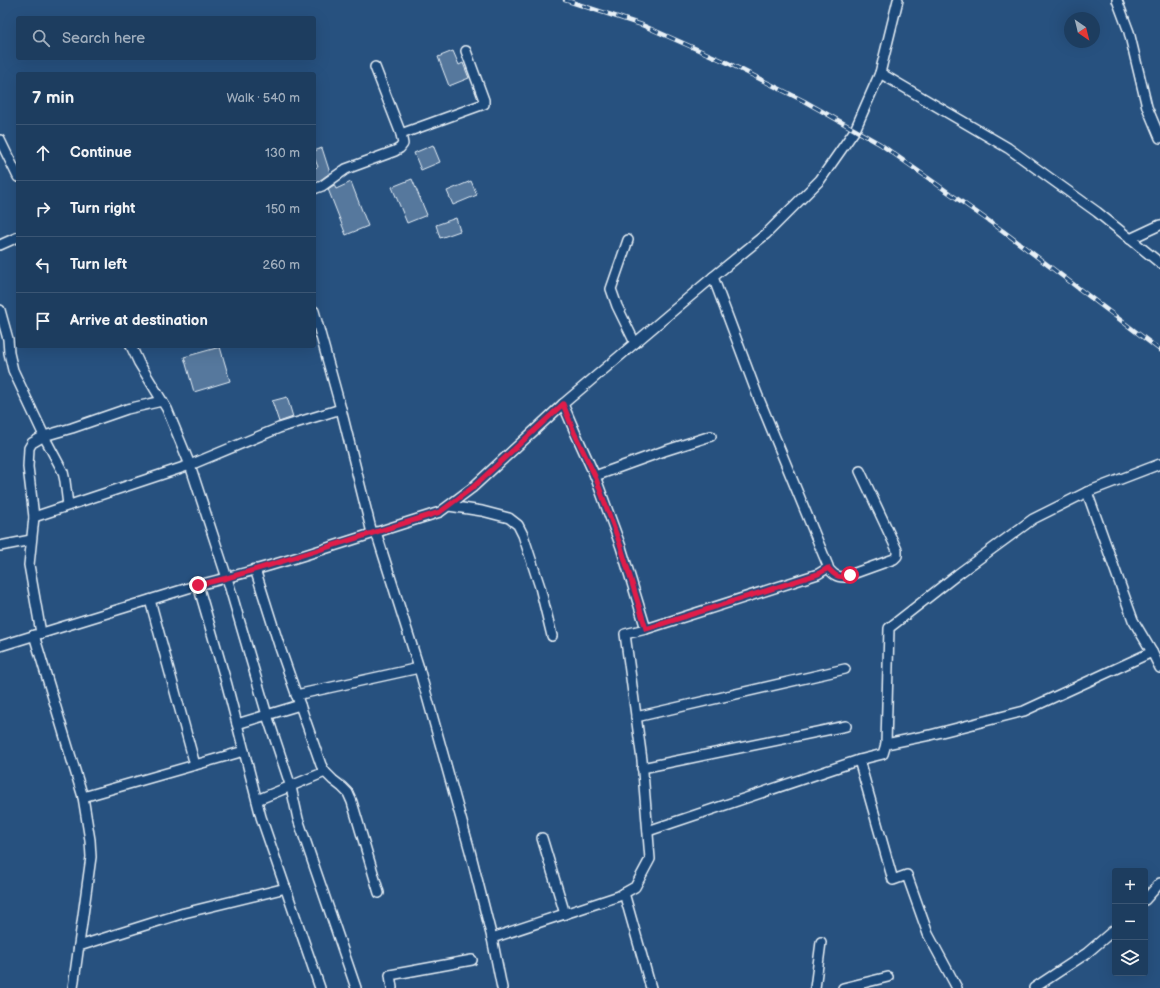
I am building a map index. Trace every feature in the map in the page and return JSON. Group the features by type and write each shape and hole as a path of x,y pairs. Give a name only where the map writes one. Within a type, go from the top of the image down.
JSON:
{"street":[{"path":"0,646 440,512 449,506 472,488 563,404 766,234 820,180 855,130 880,73 898,0"},
{"path":"1117,0 1129,32 1148,107 1160,138"},
{"path":"401,134 484,104 484,100 466,51"},
{"path":"316,188 322,186 346,169 395,151 403,144 401,134 375,67"},
{"path":"880,73 1008,148 1097,212 1160,263"},
{"path":"0,140 14,161"},
{"path":"1130,239 1160,225"},
{"path":"0,245 16,238"},
{"path":"628,240 611,289 617,306 635,343"},
{"path":"713,277 757,394 828,564 828,568 838,577 844,577 894,559 897,556 897,550 860,471"},
{"path":"0,310 8,339 9,353 13,370 44,436 63,472 68,505"},
{"path":"316,318 374,532 419,668 470,851 492,938 502,988"},
{"path":"132,348 139,363 173,421 190,465 227,578 267,715 291,787 298,819 309,854 356,988"},
{"path":"73,988 91,857 90,840 83,797 37,634 29,565 34,517 28,467 29,448 32,443 44,436 127,409 162,401"},
{"path":"563,404 574,432 595,476 621,547 646,629"},
{"path":"34,517 190,465 279,428 341,409"},
{"path":"595,476 711,436"},
{"path":"648,831 859,760 883,754 886,744 889,628 958,574 1033,519 1087,492 1160,464"},
{"path":"1087,492 1133,620 1160,668"},
{"path":"449,506 482,510 509,518 518,525 540,587 552,636"},
{"path":"0,546 31,540"},
{"path":"492,938 619,896 635,887 650,859 642,768 625,634 646,629 818,574 828,568"},
{"path":"255,569 279,645 321,765 325,772 348,793 379,893"},
{"path":"198,585 227,685 261,817 320,988"},
{"path":"150,600 195,764"},
{"path":"886,744 930,735 1024,711 1152,652"},
{"path":"296,695 419,668"},
{"path":"636,716 845,669"},
{"path":"237,724 300,705"},
{"path":"642,768 846,726"},
{"path":"83,797 244,751"},
{"path":"859,760 893,880 907,875 928,934 957,988"},
{"path":"257,800 325,772"},
{"path":"542,838 565,914"},
{"path":"1148,897 1160,884"},
{"path":"79,946 184,913 286,888"},
{"path":"624,893 651,988"},
{"path":"1034,988 1087,953 1112,932"},
{"path":"815,988 821,942"},
{"path":"392,988 390,975 472,960"},
{"path":"843,988 888,977"}],"building":[{"path":"453,51 459,65 463,63 469,78 449,86 438,57"},
{"path":"433,145 440,162 421,170 414,153"},
{"path":"322,148 330,173 316,182 316,168 318,167 316,162 316,150"},
{"path":"412,179 427,215 407,223 392,187"},
{"path":"471,181 477,195 453,205 447,191"},
{"path":"351,182 368,226 346,235 328,189 334,185 336,189"},
{"path":"456,218 460,231 440,238 436,225"},
{"path":"220,348 230,381 194,392 184,357"},
{"path":"287,397 293,417 279,422 272,401"}],"railway":[{"path":"565,0 642,25 726,62 804,101 880,144 1003,231 1160,350"}],"route":[{"path":"198,585 267,566 440,512 472,488 563,404 574,432 595,476 621,547 646,629 818,574 828,568 838,577 850,575"}]}
